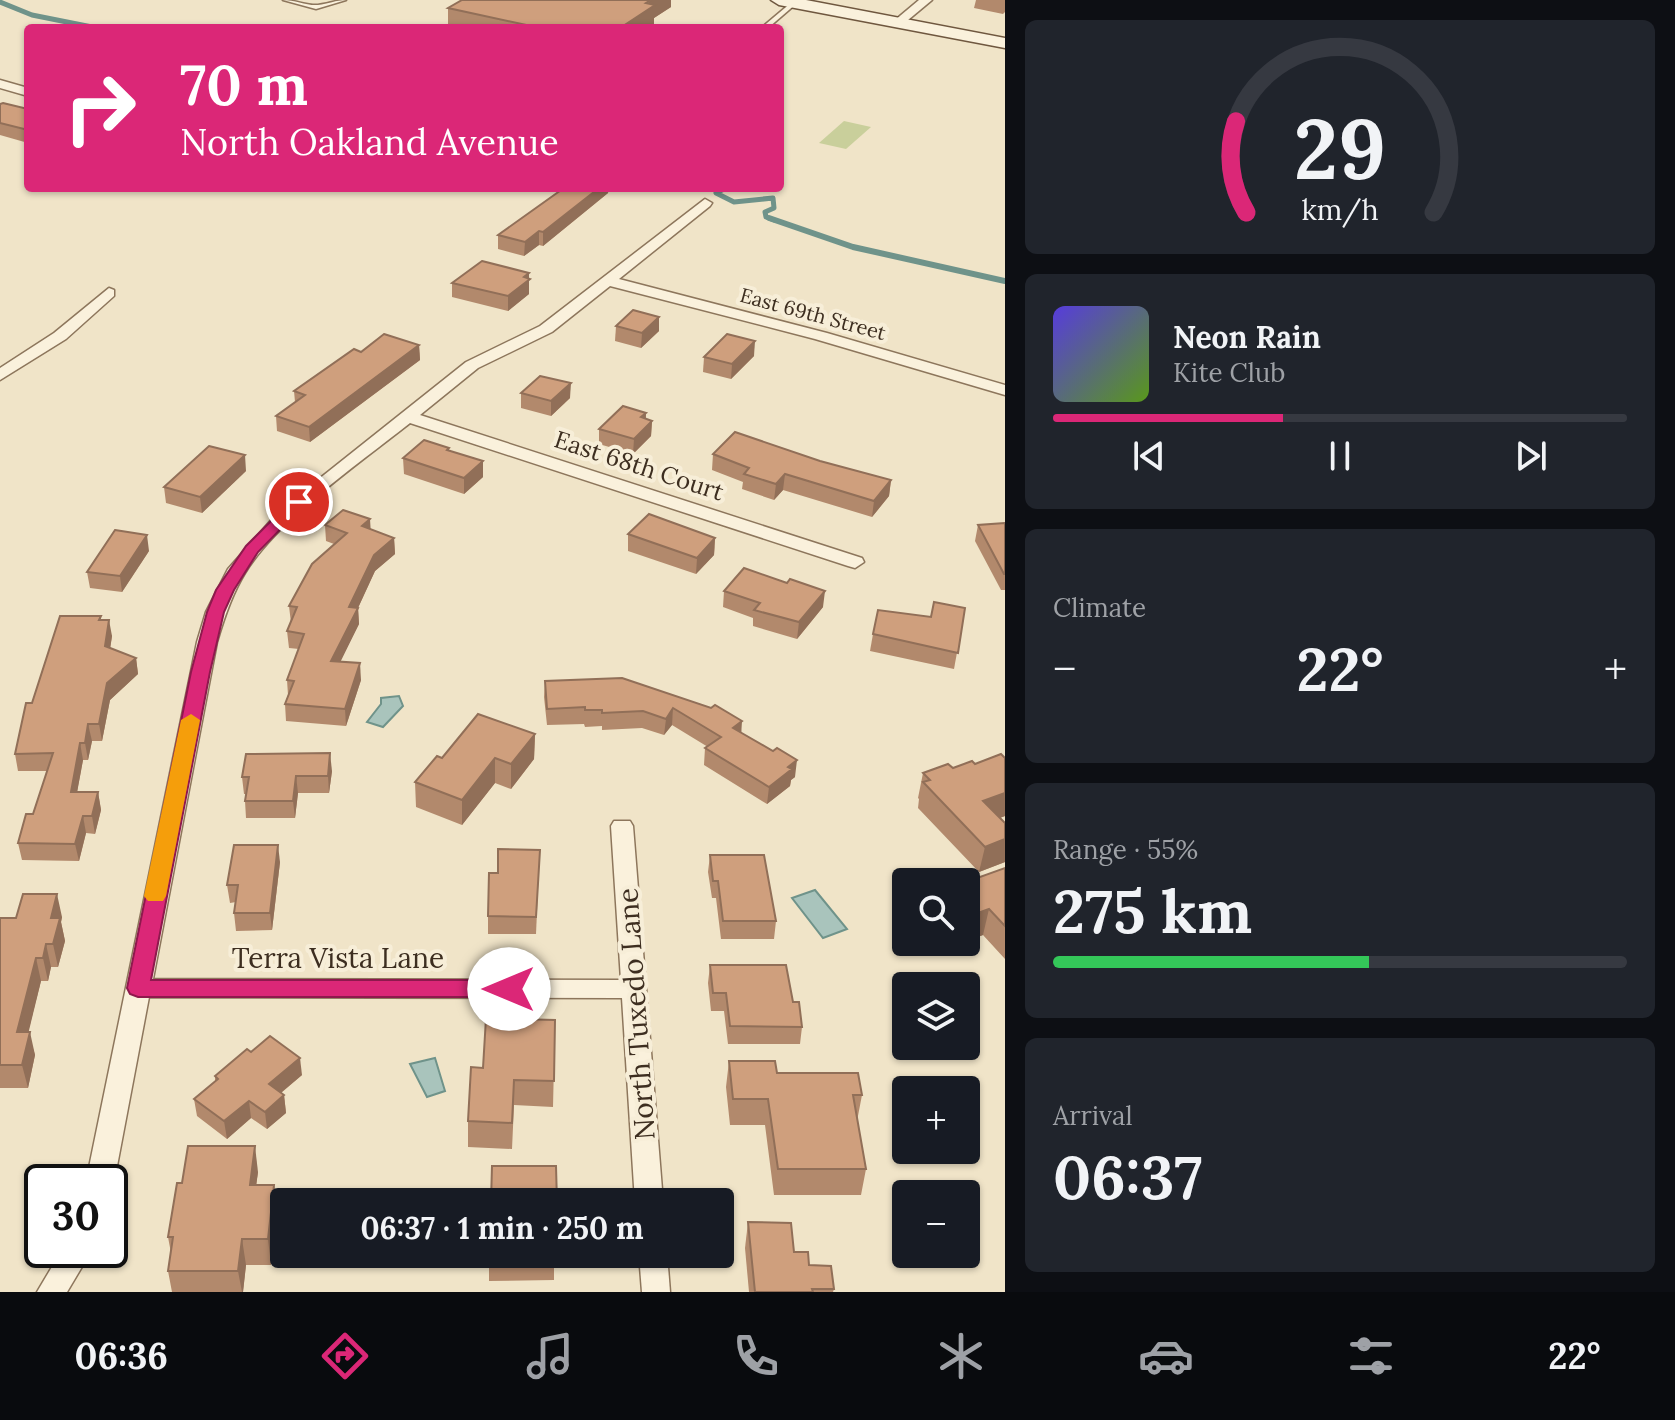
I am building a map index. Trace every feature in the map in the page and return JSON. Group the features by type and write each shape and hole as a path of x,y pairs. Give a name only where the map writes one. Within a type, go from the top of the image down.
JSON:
{"main road":[{"path":"787,1 1005,43"}],"street":[{"path":"898,23 926,0"},
{"path":"0,84 24,91"},
{"path":"104,1164 207,642 225,590 252,549 279,519 472,365 538,334 610,281 705,203"},
{"name":"East 69th Street","path":"610,281 821,336 1005,390"},
{"path":"0,375 60,336 109,293"},
{"name":"East 68th Court","path":"407,416 855,562"},
{"name":"North Tuxedo Lane","path":"622,826 648,1188"},
{"name":"Terra Vista Lane","path":"138,988 634,989"},
{"path":"51,1292 66,1268"},
{"path":"654,1268 656,1292"}],"lane":[{"path":"286,0 316,7 343,0"},
{"path":"767,24 787,1"}],"green space":[{"path":"844,121 871,127 846,149 819,143"}],"water":[{"path":"399,696 403,706 383,727 367,722 381,704 381,698"},
{"path":"815,890 847,929 823,938 792,898"},
{"path":"435,1058 445,1091 427,1097 410,1064"}],"building":[{"path":"462,0 651,0 646,3 655,5 626,24 522,24 448,8"},
{"path":"0,104 24,108 24,129 0,123"},
{"path":"558,192 594,192 543,232 539,231 525,242 498,235"},
{"path":"482,261 529,273 524,277 530,279 508,296 452,283"},
{"path":"633,310 659,317 642,333 616,326"},
{"path":"384,334 419,345 309,427 276,416 305,395 294,391 354,349 361,352"},
{"path":"727,334 755,341 732,364 704,357"},
{"path":"540,376 571,383 551,401 521,393"},
{"path":"623,406 646,413 641,417 652,421 634,439 599,429"},
{"path":"735,432 820,461 891,480 874,501 785,474 776,484 744,474 749,468 713,454"},
{"path":"424,440 483,461 464,478 403,458"},
{"path":"209,446 245,455 200,497 164,487"},
{"path":"343,510 370,519 362,526 394,538 374,555 349,607 358,608 331,661 360,663 345,709 285,704 294,681 287,680 304,634 287,631 297,607 289,606 312,564 347,533 325,525"},
{"path":"649,514 715,538 697,558 628,534"},
{"path":"1005,523 1005,574 1004,574 978,525"},
{"path":"115,530 147,535 120,576 87,572"},
{"path":"744,568 787,583 790,579 825,591 799,622 754,610 760,603 724,591"},
{"path":"934,602 965,608 958,653 873,634 878,610 931,617"},
{"path":"60,616 101,616 99,620 109,620 105,646 136,658 107,683 99,724 88,724 85,743 80,743 71,792 98,792 92,816 83,816 75,844 18,843 26,814 33,814 53,753 15,754 26,703 32,703"},
{"path":"622,678 711,708 715,705 742,721 733,728 773,751 777,748 797,760 788,767 792,769 769,787 705,748 721,737 673,708 666,719 643,711 602,713 602,710 585,710 585,707 547,709 545,681"},
{"path":"478,714 535,734 511,764 495,758 462,800 415,782 437,756 442,758"},
{"path":"330,753 328,776 296,776 293,801 245,801 249,777 242,777 246,754"},
{"path":"1001,754 1005,758 1005,793 983,801 1005,823 1005,839 985,847 923,782 930,780 923,773 948,764 953,768 972,761 975,764"},
{"path":"234,845 278,845 270,913 234,913 238,885 227,885"},
{"path":"498,849 540,850 536,917 488,916 489,873 498,873"},
{"path":"710,855 764,855 776,921 723,921 718,881 713,881"},
{"path":"1005,868 1005,926 989,909 980,912 980,877"},
{"path":"23,894 57,894 51,918 60,918 53,944 46,944 43,958 36,958 17,1032 30,1032 22,1065 0,1065 0,918 16,918"},
{"path":"710,965 786,965 793,1002 799,1002 802,1027 730,1026 726,993 713,993"},
{"path":"486,1018 555,1020 554,1081 514,1080 512,1123 468,1121 471,1067 483,1068"},
{"path":"270,1036 300,1058 269,1084 284,1095 265,1112 249,1101 224,1121 194,1099 247,1049 251,1052"},
{"path":"729,1061 775,1061 777,1073 858,1073 862,1095 853,1095 866,1169 778,1169 768,1099 733,1099"},
{"path":"188,1146 255,1146 250,1185 274,1185 270,1188 268,1239 242,1239 238,1271 168,1271 173,1237 168,1237 177,1183 182,1183"},
{"path":"492,1166 556,1166 557,1188 491,1188"},
{"path":"748,1222 791,1223 794,1252 808,1252 809,1265 831,1266 834,1289 755,1292"}],"waterway":[{"path":"0,2 32,15 77,24"},
{"path":"718,192 734,202 773,198 774,208 765,212 766,217 774,220"},
{"path":"769,218 853,247 1005,281"}],"slow traffic":[{"path":"155,896 191,720"}],"route":[{"path":"299,502 252,549 225,590 216,612 207,642 138,988 509,989"}]}
